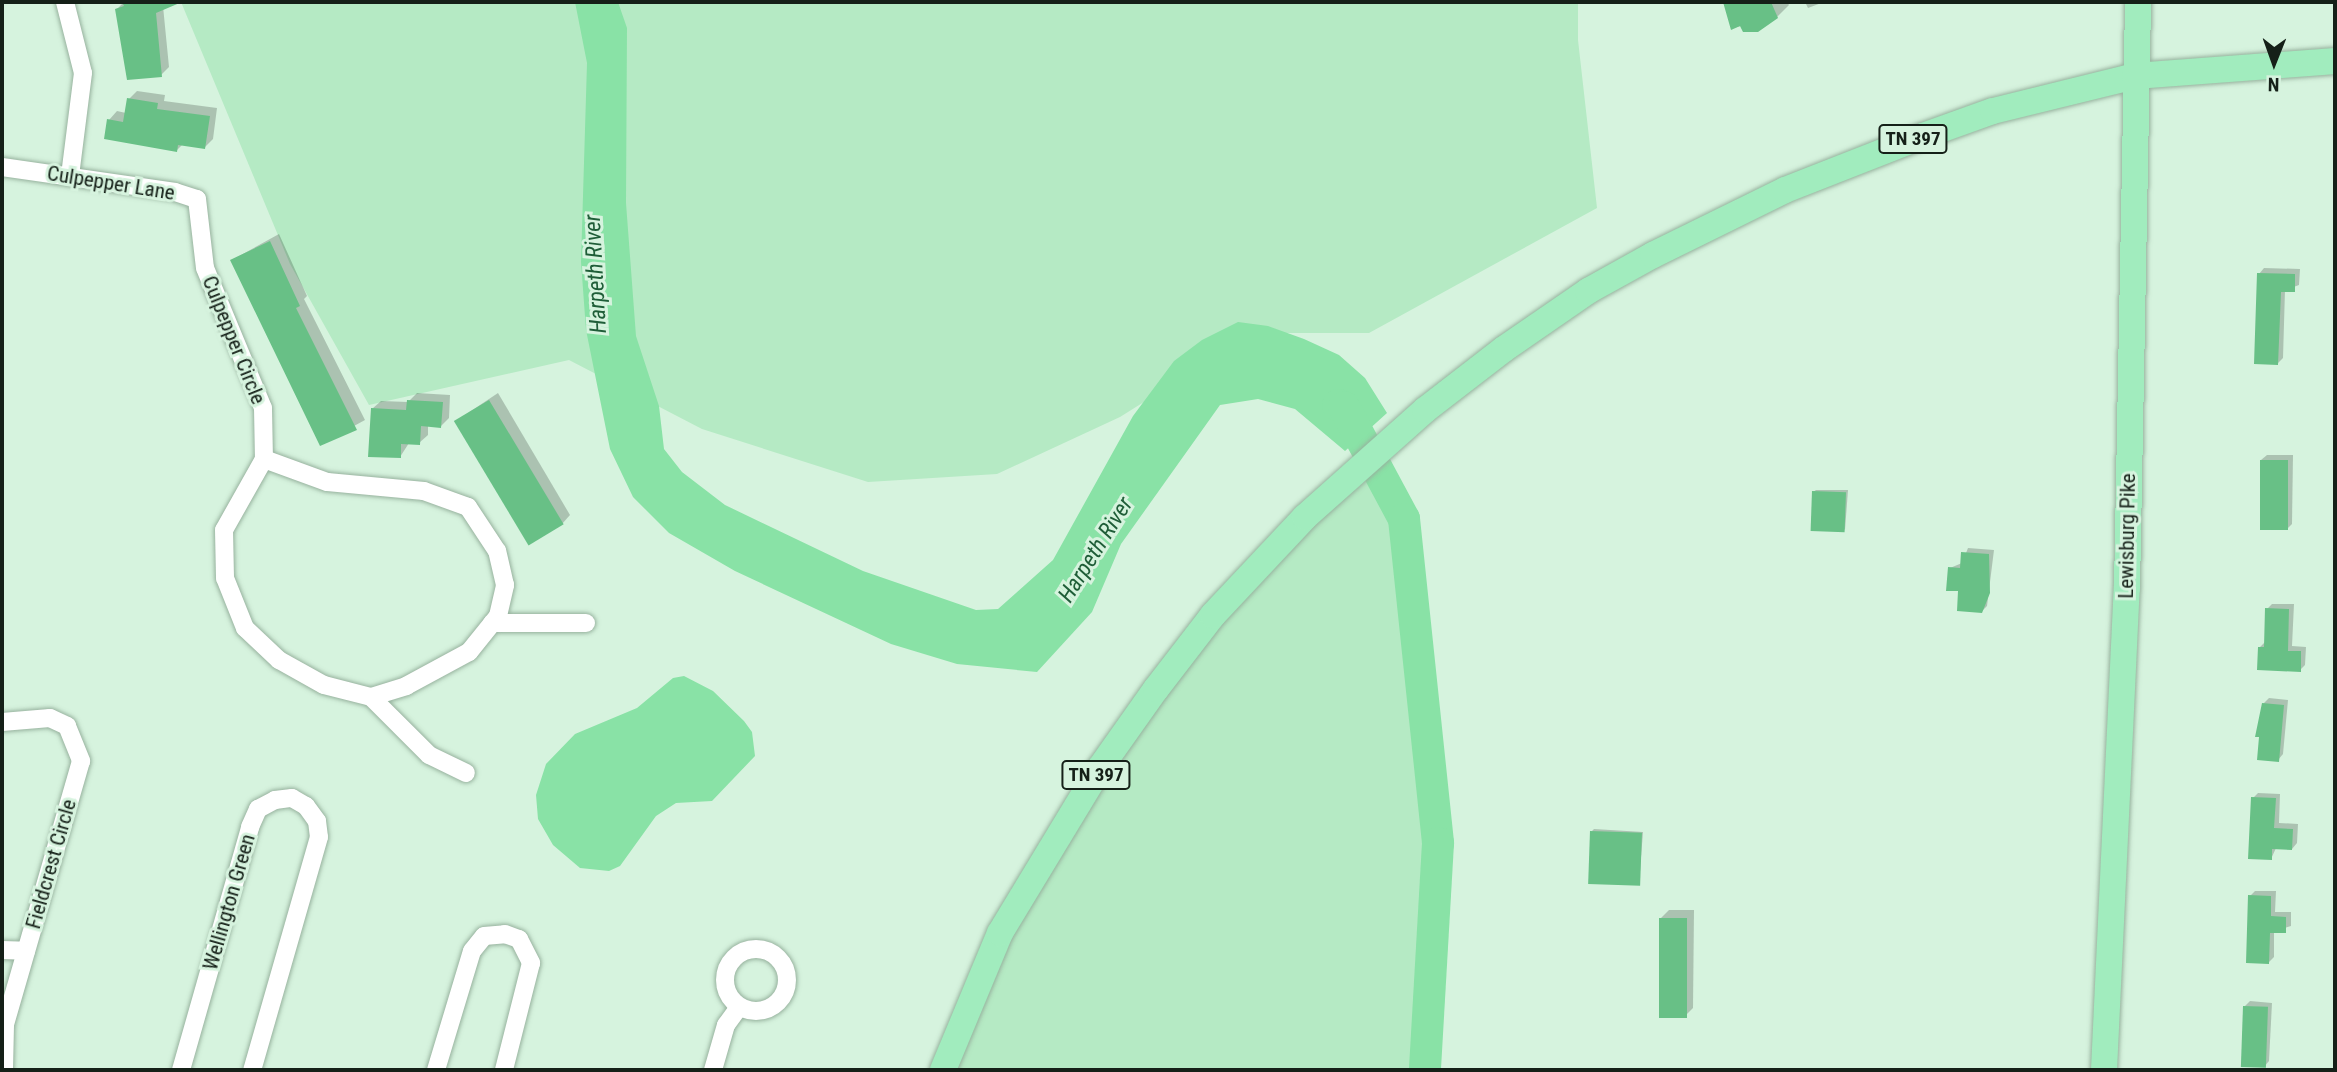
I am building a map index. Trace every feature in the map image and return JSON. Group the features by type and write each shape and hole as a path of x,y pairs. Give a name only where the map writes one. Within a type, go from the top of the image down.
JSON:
{"main road":[{"name":"Lewisburg Pike","path":"2104,1070 2127,587 2138,2"},
{"name":"TN 397","path":"943,1070 1000,933 1100,768 1213,615 1305,517 1425,410 1588,291 1785,190 1993,111 2135,76 2335,61"}],"street":[{"path":"65,2 83,73 70,176"},
{"name":"Culpepper Lane","path":"2,167 175,192 197,199 203,222"},
{"name":"Culpepper Circle","path":"203,222 205,268 260,394 264,459"},
{"path":"371,696 406,685 457,659 492,624 505,586 497,551 468,507 432,492 327,482 264,459 224,530 225,578 245,628 279,660 313,679 371,696 429,755 466,773"},
{"path":"492,624 586,623"},
{"name":"Fieldcrest Circle","path":"2,722 50,718 67,726 81,761 26,951 2,1046 4,1070"},
{"name":"Wellington Green","path":"181,1070 250,827 258,809 275,800 292,798 306,806 317,821 318,837 252,1070"},
{"path":"436,1070 472,951 484,936 505,934 519,939 531,963 504,1070"},
{"path":"2,950 26,951"},
{"path":"713,1070 726,1025 739,1007"}],"shaded area":[{"path":"181,2 1578,2 1578,40 1597,208 1369,333 1254,333 1120,417 997,474 868,482 702,429 569,360 369,405 290,264"},
{"path":"1368,461 1404,519 1438,843 1425,1070 943,1070 956,1035 1156,689"}],"water":[{"path":"575,2 618,2 627,28 626,203 636,336 659,406 664,449 682,472 725,505 863,571 976,610 998,609 1053,560 1133,416 1174,361 1202,340 1238,322 1268,326 1304,339 1339,355 1365,378 1387,413 1345,451 1295,409 1258,399 1220,405 1121,544 1092,612 1037,672 957,664 891,644 735,571 669,533 633,497 610,449 586,330 581,262 587,63"},
{"path":"684,676 713,691 744,721 752,732 755,756 712,801 676,803 656,816 620,866 609,871 580,868 553,845 538,819 536,795 546,764 575,734 637,708 673,678"}],"building":[{"path":"122,2 182,2 156,13 162,77 127,80 115,9 124,6"},
{"path":"1723,2 1771,2 1778,18 1758,32 1743,32 1740,26 1731,30"},
{"path":"127,98 158,103 157,109 210,116 205,149 178,145 177,152 104,139 107,119 123,122"},
{"path":"270,241 300,306 296,308 357,430 320,446 230,260"},
{"path":"2257,273 2295,274 2295,292 2281,292 2278,365 2254,364"},
{"path":"407,400 443,402 441,428 421,426 420,445 401,444 401,458 368,457 371,408 406,410"},
{"path":"489,400 564,524 529,545 454,421"},
{"path":"2260,460 2288,460 2288,530 2260,530"},
{"path":"1812,491 1846,492 1845,532 1811,531"},
{"path":"1961,552 1989,554 1990,593 1982,613 1957,611 1958,591 1946,591 1948,567 1960,568"},
{"path":"2265,608 2289,609 2288,651 2301,651 2301,672 2257,670 2258,647 2264,647"},
{"path":"2262,703 2284,705 2279,762 2257,760 2259,737 2255,737"},
{"path":"2251,797 2276,798 2274,828 2293,829 2292,850 2272,849 2272,860 2248,859"},
{"path":"1590,831 1642,833 1640,886 1588,884"},
{"path":"2248,895 2271,896 2271,916 2286,917 2286,933 2270,933 2269,964 2246,963"},
{"path":"1659,918 1687,918 1687,1018 1659,1018"},
{"path":"2243,1006 2268,1007 2266,1068 2241,1067"}],"waterway":[{"name":"Harpeth River","path":"1338,405 1344,407 1404,519 1438,843 1425,1070"}]}
